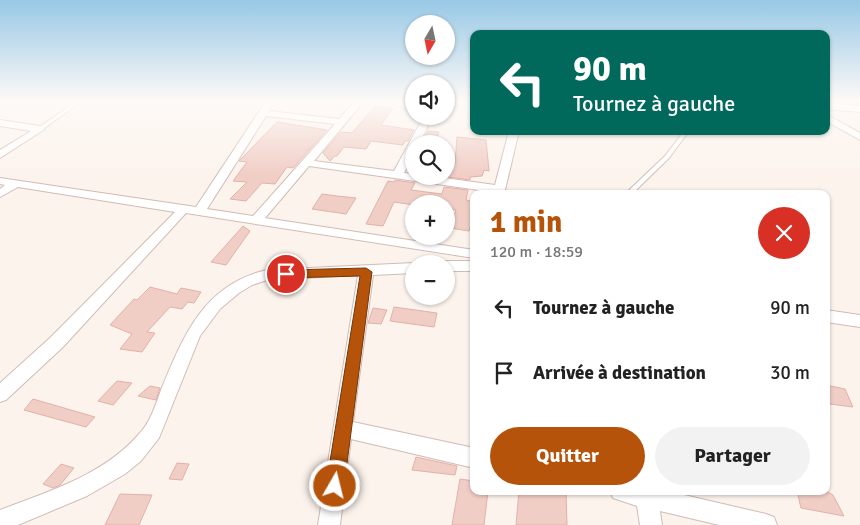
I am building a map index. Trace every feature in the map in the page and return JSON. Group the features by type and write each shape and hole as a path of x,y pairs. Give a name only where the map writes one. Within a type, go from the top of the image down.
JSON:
{"street":[{"path":"17,126 40,129"},
{"path":"200,212 256,126"},
{"path":"256,220 339,126"},
{"path":"840,126 860,137"},
{"path":"0,154 40,129"},
{"path":"499,190 513,135"},
{"path":"397,175 405,160"},
{"path":"308,163 493,190"},
{"path":"0,181 470,253"},
{"path":"0,194 16,183"},
{"path":"0,394 57,342 184,209"},
{"path":"455,266 470,266"},
{"path":"0,521 58,498 122,465 148,439 166,402 184,351 201,319 225,296 248,280 267,276 405,269"},
{"path":"329,525 366,272"},
{"path":"830,317 852,320"},
{"path":"830,322 852,320"},
{"path":"344,429 470,457"},
{"path":"646,495 651,525"},
{"path":"650,495 766,525"}],"lane":[{"path":"40,129 45,126"},
{"path":"632,190 667,157 684,135"}],"building":[{"path":"274,126 299,126 327,130 293,168 287,167 275,184 262,183 246,201 230,199 247,182 233,181 247,162 239,161"},
{"path":"358,126 384,126 414,130 411,135 405,135 403,145 371,141 366,149 344,147 330,161 323,153 341,132 352,133"},
{"path":"428,131 439,132 438,135 426,135"},
{"path":"457,137 486,140 489,171 484,170 482,176 470,177 470,180 455,178"},
{"path":"388,181 405,182 405,185 414,185 411,190 442,194 444,187 468,190 466,200 470,201 469,231 455,229 455,195 405,195 405,204 394,202 383,226 366,224"},
{"path":"322,194 356,198 346,214 312,209"},
{"path":"243,226 250,231 226,265 211,262"},
{"path":"150,287 177,294 181,288 201,292 194,303 188,302 182,309 170,307 147,332 155,333 142,352 120,349 132,334 110,325 134,299 137,300"},
{"path":"394,307 437,313 434,327 390,321"},
{"path":"373,308 387,310 381,324 368,323"},
{"path":"117,381 132,383 113,405 98,401"},
{"path":"150,386 160,388 156,400 138,396"},
{"path":"830,386 845,389 853,407 830,404"},
{"path":"33,399 95,417 86,427 24,410"},
{"path":"416,457 457,466 455,475 412,470"},
{"path":"177,463 189,464 182,480 169,479"},
{"path":"61,464 74,468 60,485 53,488 43,484"},
{"path":"460,479 470,480 470,495 488,495 484,525 452,525"},
{"path":"830,493 833,495 844,516 801,508 798,495 830,495"},
{"path":"120,494 152,495 139,525 105,525"},
{"path":"519,495 566,495 567,525 516,525"}],"route":[{"path":"286,274 366,272 335,486"}]}
